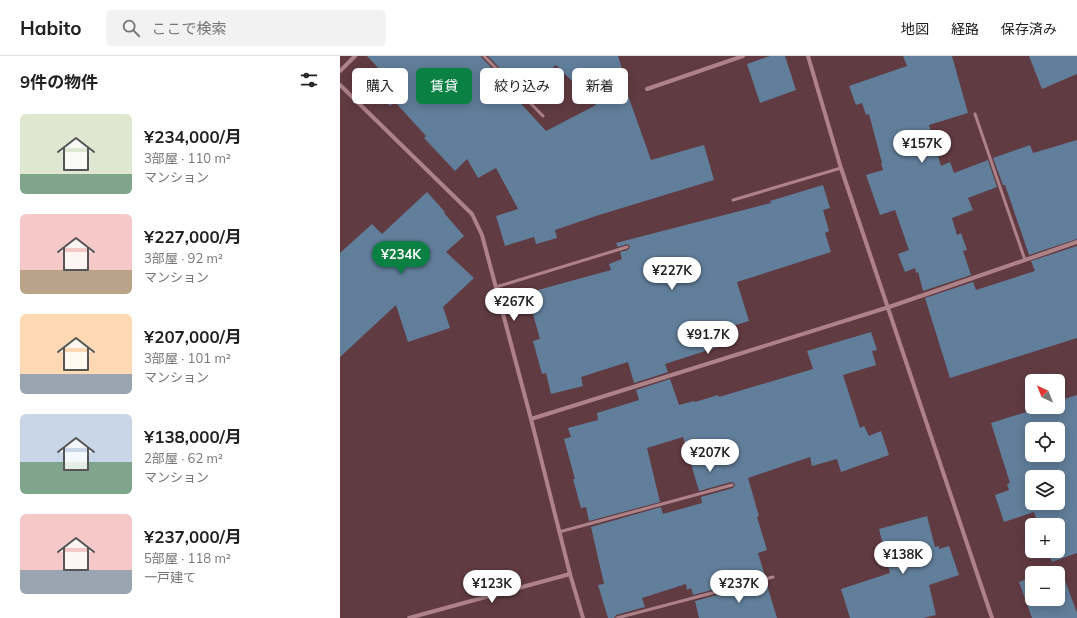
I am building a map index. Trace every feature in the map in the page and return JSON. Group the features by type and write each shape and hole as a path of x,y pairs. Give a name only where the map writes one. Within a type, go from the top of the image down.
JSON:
{"street":[{"path":"340,71 355,56"},
{"path":"647,89 743,56"},
{"path":"810,56 841,168 889,307 992,618"},
{"path":"340,85 472,214 482,236 531,419 570,574 583,618"},
{"path":"531,419 889,307 1077,242"},
{"path":"409,618 570,574"}],"lane":[{"path":"484,56 543,116"},
{"path":"974,114 1025,260"},
{"path":"733,200 841,168"},
{"path":"496,288 627,247"},
{"path":"559,532 732,485"},
{"path":"616,618 773,577"}],"building":[{"path":"367,56 481,56 492,68 480,68 480,104 521,104 546,131 596,105 595,104 628,104 628,96 651,160 704,145 714,180 555,230 557,238 536,244 534,237 505,246 496,216 518,209 496,168 478,178 467,159 455,171 424,138 426,136 397,104 408,104 408,68 378,68"},
{"path":"488,56 618,56 622,68 572,68 572,81 564,73 564,68 559,68 556,65 552,68 500,68"},
{"path":"770,56 785,56 796,90 760,103 747,64"},
{"path":"903,56 952,56 968,113 929,125 941,166 950,162 954,173 988,160 997,187 968,198 973,210 952,218 957,235 961,233 967,250 963,251 971,275 923,291 918,272 916,273 915,268 905,272 898,254 909,250 895,210 880,215 866,175 883,170 882,163 869,114 866,115 862,103 856,105 849,86 907,66"},
{"path":"1029,56 1077,56 1077,74 1042,89"},
{"path":"1077,140 1077,239 1029,255 1005,185 1003,185 993,158 1030,145 1033,153"},
{"path":"823,185 830,208 823,210 829,231 825,233 831,252 737,282 749,321 726,328 730,343 665,364 668,372 634,383 628,362 581,377 583,386 551,394 546,373 542,374 533,341 540,339 527,293 611,270 609,264 622,259 620,252 628,250 630,247 627,244 618,247 616,243 771,203 770,201"},
{"path":"427,192 464,236 446,252 474,278 443,307 450,328 408,342 396,305 340,357 340,253 372,224 382,234"},
{"path":"1077,246 1077,338 950,378 925,298 973,282 976,290 1035,271 1031,261"},
{"path":"871,332 877,350 872,351 876,365 843,375 860,428 864,426 869,436 881,431 889,455 841,472 837,459 812,466 810,457 748,478 759,516 757,517 767,550 758,553 765,576 693,595 691,588 687,590 686,584 642,598 645,607 616,615 614,618 608,618 598,585 604,584 591,527 661,507 663,514 702,503 701,497 733,488 735,485 731,482 699,491 683,437 647,448 660,502 589,521 586,507 581,508 573,479 575,479 564,439 571,437 568,428 598,420 597,413 639,400 636,390 670,379 679,405 718,395 719,397 813,369 807,351"},
{"path":"1077,395 1077,553 1065,557 1065,518 1036,518 1034,512 1004,522 995,495 1009,490 1007,484 1010,483 991,423 1025,412 1025,414 1065,414 1065,399"},
{"path":"927,516 935,547 939,546 939,549 949,546 959,575 929,585 936,615 923,618 850,618 841,589 890,573 879,529"},
{"path":"1051,558 1063,558 1052,562"},
{"path":"1025,580 1025,599 1019,582"},
{"path":"1065,581 1077,613 1077,618 1032,618 1028,606 1065,606"},
{"path":"766,582 777,618 699,618 695,601"}]}
